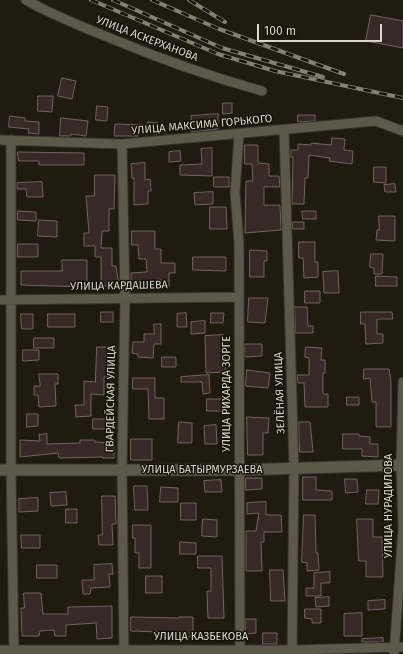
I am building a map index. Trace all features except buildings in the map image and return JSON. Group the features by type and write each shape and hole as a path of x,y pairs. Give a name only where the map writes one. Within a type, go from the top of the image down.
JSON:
{"street":[{"name":"УЛИЦА АСКЕРХАНОВА","path":"26,0 93,32 157,57 217,78 262,91"},
{"name":"УЛИЦА МАКСИМА ГОРЬКОГО","path":"0,140 122,144 376,121 403,131"},
{"name":"ЗЕЛЁНАЯ УЛИЦА","path":"284,130 294,468 292,652"},
{"name":"УЛИЦА РИХАРДА ЗОРГЕ","path":"239,134 235,193 239,243 240,652"},
{"path":"11,140 11,300 5,470 14,652"},
{"name":"ГВАРДЕЙСКАЯ УЛИЦА","path":"122,144 125,298 122,470 124,652"},
{"name":"УЛИЦА КАРДАШЕВА","path":"0,300 238,297"},
{"name":"УЛИЦА НУРАДИЛОВА","path":"397,649 403,528 403,382"},
{"name":"УЛИЦА БАТЫРМУРЗАЕВА","path":"5,470 239,470 402,465"},
{"name":"УЛИЦА КАЗБЕКОВА","path":"0,650 14,652 292,652 397,649"}],"railway":[{"path":"91,0 218,54 275,71 403,98"},
{"path":"113,0 222,48 323,77"},
{"path":"152,0 219,29 344,74"},
{"path":"189,0 225,22"}]}
